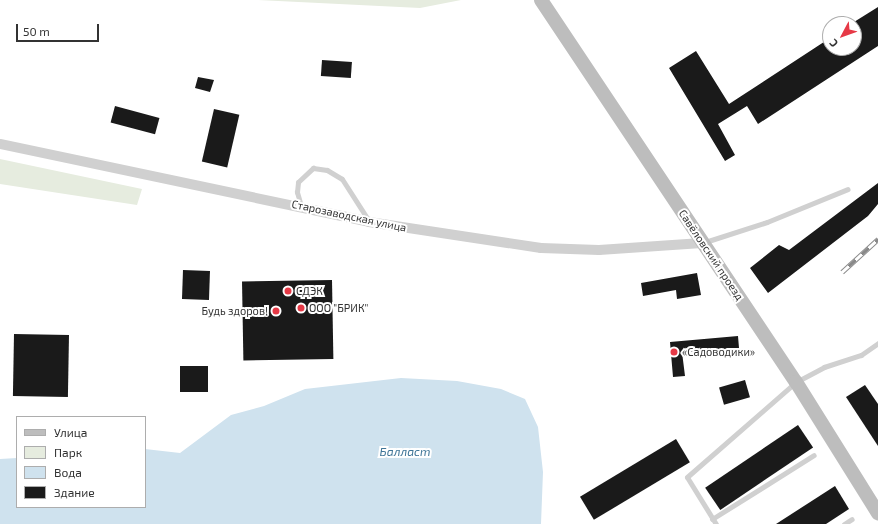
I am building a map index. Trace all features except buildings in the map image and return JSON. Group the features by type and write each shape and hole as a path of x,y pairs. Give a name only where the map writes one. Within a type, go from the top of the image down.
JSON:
{"main road":[{"name":"Савёловский проезд","path":"541,0 796,382 878,513"}],"street":[{"name":"Старозаводская улица","path":"0,144 302,206 369,222 541,248 599,250 702,243"}],"lane":[{"path":"302,206 297,192 298,182 313,168 327,170 342,179 369,222"},
{"path":"702,243 767,222 848,189"},
{"path":"716,524 687,478 796,382 824,367 861,355 878,343"},
{"path":"712,519 814,455"},
{"path":"844,524 852,519"}],"green space":[{"path":"258,0 461,0 420,8"},
{"path":"0,159 142,189 137,205 0,184"}],"water":[{"name":"Балласт","path":"401,378 457,381 501,389 525,399 538,427 543,472 541,524 0,524 0,459 16,458 16,508 146,508 146,449 180,453 231,415 264,406 305,389"}],"railway":[{"path":"842,272 878,239"}],"place":[{"name":"СДЭК","path":"288,291"},
{"name":"ООО \"БРИК\"","path":"301,308"},
{"name":"Будь здоров!","path":"276,311"},
{"name":"«Садоводики»","path":"674,352"}]}
